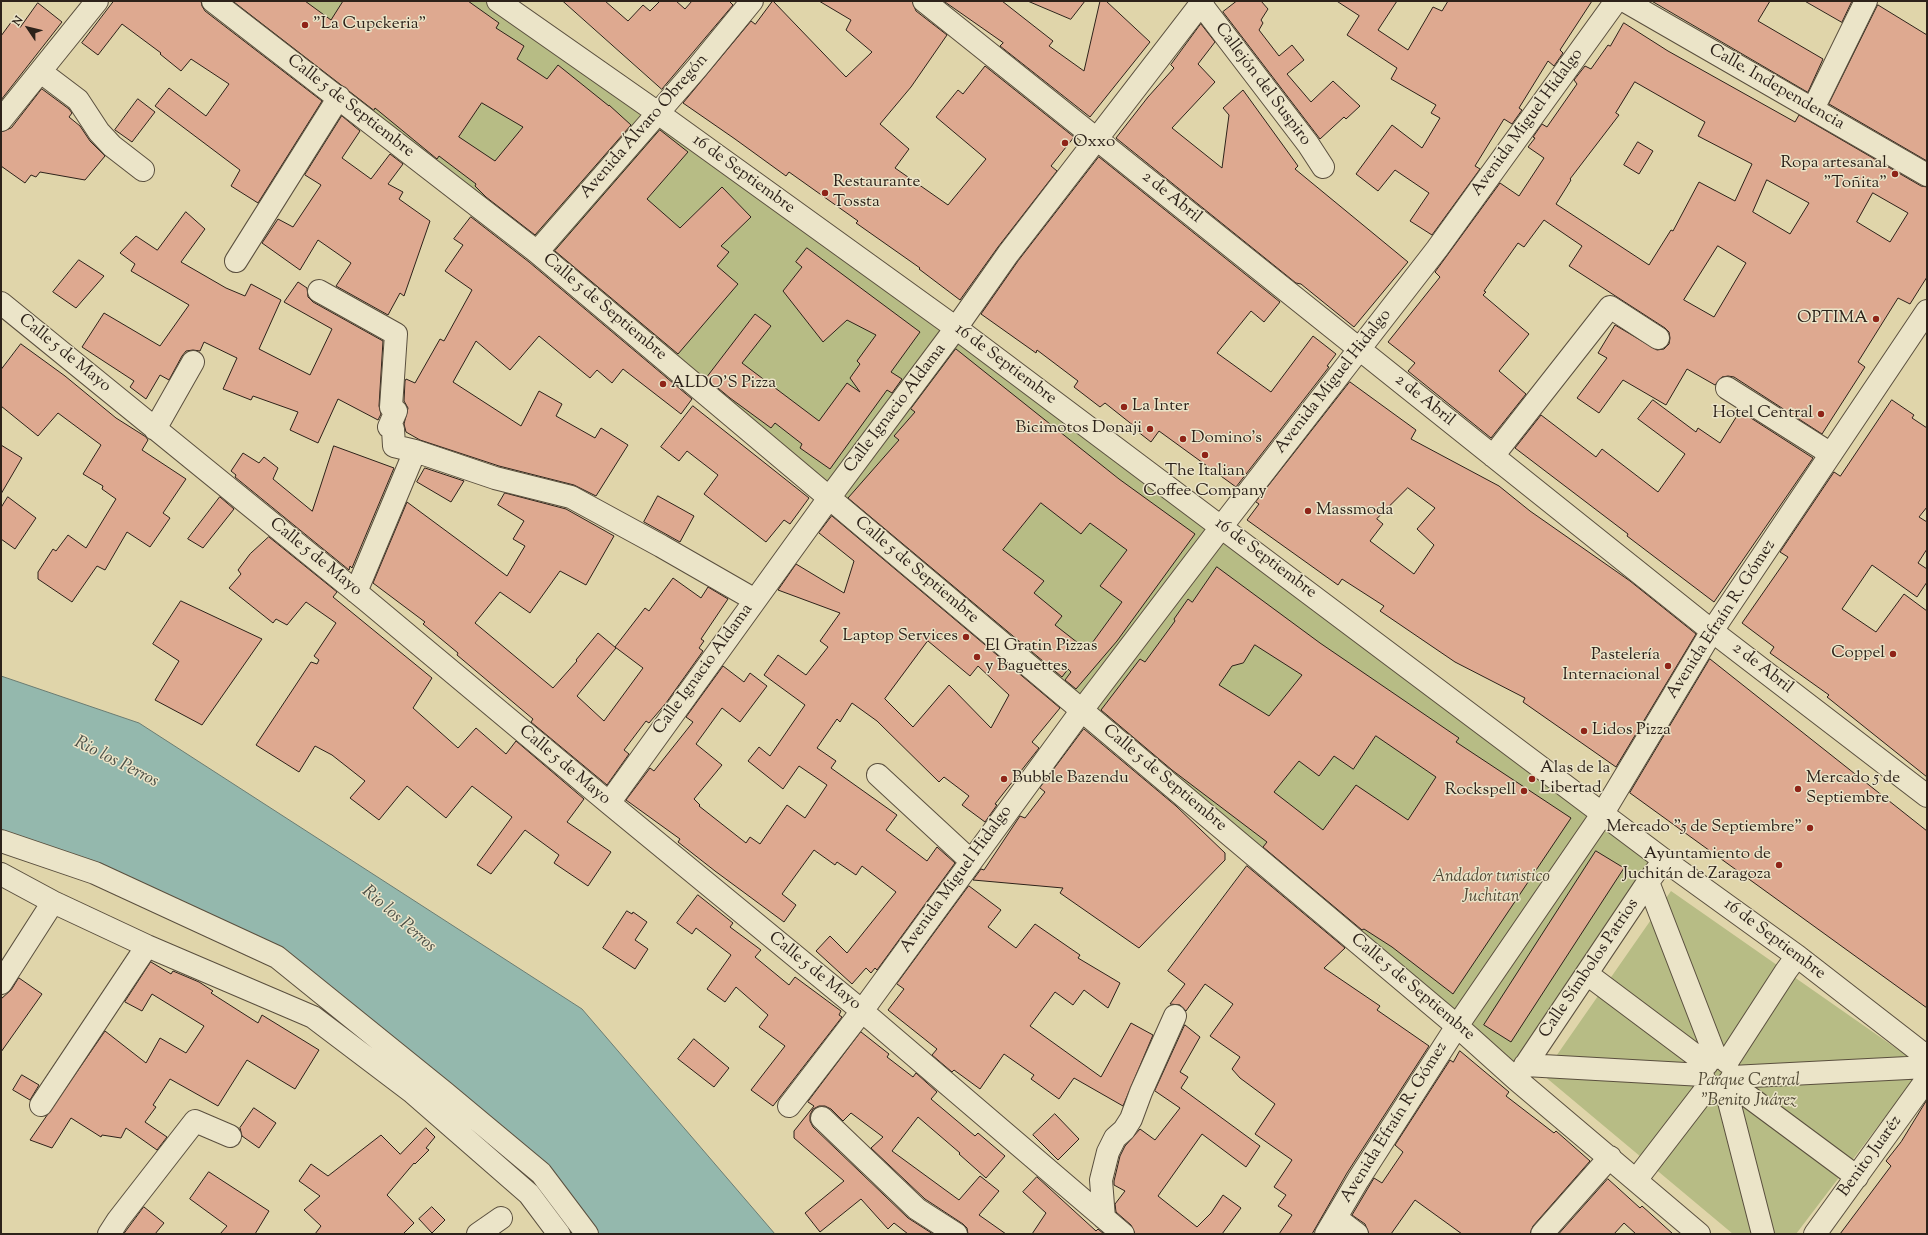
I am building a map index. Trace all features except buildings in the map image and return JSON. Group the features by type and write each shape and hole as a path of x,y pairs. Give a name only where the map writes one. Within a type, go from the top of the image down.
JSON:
{"street":[{"path":"1,120 97,1"},
{"name":"Calle 5 de Septiembre","path":"213,1 537,252 1457,1026 1520,1072 1610,1157 1699,1234"},
{"name":"16 de Septiembre","path":"498,1 658,113 956,328 1222,526 1664,860 1797,956 1927,1057"},
{"name":"Avenida Álvaro Obregón","path":"537,252 658,113 752,1"},
{"name":"2 de Abril","path":"924,1 1712,631 1927,796"},
{"name":"Avenida Miguel Hidalgo","path":"789,1106 862,1011 1082,710 1359,348 1437,249 1616,1"},
{"name":"Calle. Independencia","path":"1625,1 1927,175"},
{"path":"1813,110 1866,1"},
{"name":"Calle Ignacio Aldama","path":"609,803 829,498 956,328 1008,254 1098,140 1202,3"},
{"name":"Callejón del Suspiro","path":"1202,3 1308,144 1323,167"},
{"path":"41,72 78,100 107,142 143,170"},
{"path":"236,261 338,97"},
{"path":"320,291 396,334 391,407 396,411 389,427 393,429 394,446 415,451 495,478 571,498 661,546 755,600"},
{"name":"Calle 5 de Mayo","path":"1,302 356,592 862,1011 1123,1234"},
{"path":"1493,456 1610,307 1658,338"},
{"name":"Avenida Efraín R. Gómez","path":"1331,1226 1457,1026 1602,813 1712,631 1927,311"},
{"path":"155,429 194,362"},
{"path":"1727,388 1831,454"},
{"path":"356,592 415,451"},
{"path":"878,775 971,861"},
{"path":"1,841 95,873 277,957 444,1092 541,1173 587,1234"},
{"name":"Calle Símbolos Patrios","path":"1520,1072 1664,860"},
{"path":"1,874 53,902 147,946 313,1017 412,1092 529,1194 559,1234"},
{"path":"1648,882 1718,1074 1763,1234"},
{"path":"1,983 53,902"},
{"path":"41,1105 147,946"},
{"path":"1636,1180 1718,1074 1797,956"},
{"path":"1587,974 1718,1074 1857,1177"},
{"path":"1104,1218 1101,1180 1108,1152 1115,1138 1124,1130 1131,1119 1141,1092 1175,1016"},
{"path":"1520,1072 1718,1074 1927,1067"},
{"name":"Benito Juaréz","path":"1815,1234 1927,1079"},
{"path":"822,1118 917,1209 956,1234"},
{"path":"109,1234 118,1220 194,1121 230,1136"},
{"path":"1542,1234 1610,1157"},
{"path":"478,1234 502,1218"},
{"path":"1331,1226 1357,1234"}],"green space":[{"name":"Andador turistico Juchitan","path":"213,1 498,1 1664,860 1516,1079 1082,710"},
{"name":"Parque Central \"Benito Juárez","path":"1671,891 1923,1067 1796,1234 1733,1234 1543,1075"}],"water":[{"name":"Rio los Perros","path":"1,676 139,723 582,1009 775,1234 598,1234 541,1173 277,957 1,841"}],"place":[{"name":"\"La Cupckeria\"","path":"305,25"},
{"name":"Oxxo","path":"1065,143"},
{"name":"Ropa artesanal \"Toñita\"","path":"1895,174"},
{"name":"Restaurante Tossta","path":"825,193"},
{"name":"OPTIMA","path":"1876,319"},
{"name":"ALDO'S Pizza","path":"663,384"},
{"name":"La Inter","path":"1124,407"},
{"name":"Hotel Central","path":"1821,414"},
{"name":"Bicimotos Donaji","path":"1150,429"},
{"name":"Domino's","path":"1183,439"},
{"name":"The Italian Coffee Company","path":"1205,455"},
{"name":"Massmoda","path":"1308,511"},
{"name":"Laptop Services","path":"966,637"},
{"name":"Coppel","path":"1893,654"},
{"name":"El Gratin Pizzas y Baguettes","path":"977,657"},
{"name":"Pastelería Internacional","path":"1668,666"},
{"name":"Lidos Pizza","path":"1584,731"},
{"name":"Bubble Bazendu","path":"1004,779"},
{"name":"Alas de la Libertad","path":"1532,779"},
{"name":"Mercado 5 de Septiembre","path":"1798,789"},
{"name":"Rockspell","path":"1524,791"},
{"name":"Mercado \"5 de Septiembre\"","path":"1810,828"},
{"name":"Ayuntamiento de Juchitán de Zaragoza","path":"1779,865"}]}
